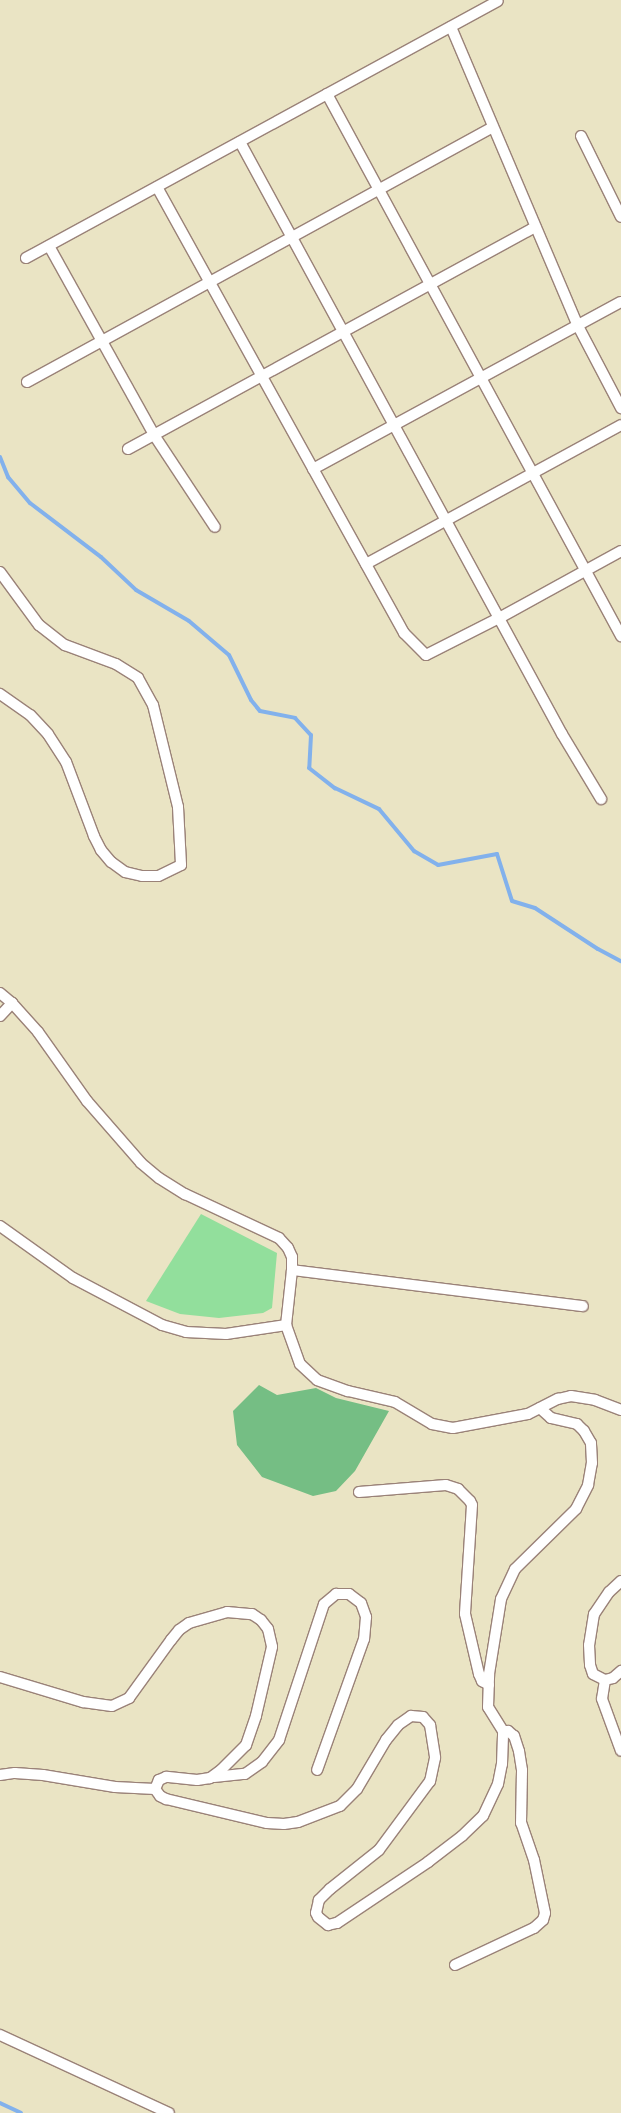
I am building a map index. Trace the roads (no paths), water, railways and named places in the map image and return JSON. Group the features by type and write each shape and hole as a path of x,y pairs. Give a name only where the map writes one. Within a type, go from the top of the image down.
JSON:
{"street":[{"path":"26,258 498,1"},
{"path":"451,27 578,326 621,408"},
{"path":"327,94 621,636"},
{"path":"27,382 493,127"},
{"path":"581,136 621,217"},
{"path":"240,142 562,734 602,799"},
{"path":"157,187 404,633 426,654 499,618 621,552"},
{"path":"128,449 536,227"},
{"path":"49,246 154,435 215,526"},
{"path":"313,469 621,302"},
{"path":"366,564 621,425"},
{"path":"0,572 39,625 65,644 116,664 138,678 153,705 178,807 181,865 158,876 142,876 125,872 111,862 101,850 70,770 48,734 30,715 0,694"},
{"path":"0,993 12,1002 38,1032 87,1100 141,1163 159,1178 186,1194 279,1238 288,1248 292,1257 292,1270 286,1326 300,1364 317,1380 395,1402 432,1424 453,1428 507,1419 540,1408 558,1399 580,1396 621,1410"},
{"path":"0,1016 12,1002"},
{"path":"0,1226 73,1278 162,1325 186,1332 226,1334 286,1326"},
{"path":"292,1270 583,1306"},
{"path":"155,1789 160,1796 166,1799 267,1823 284,1824 298,1822 340,1806 349,1799 386,1740 398,1725 411,1716 424,1717 430,1725 435,1758 430,1782 379,1850 319,1900 316,1913 318,1918 324,1923 333,1924 428,1862 462,1836 483,1816 498,1784 502,1764 503,1731 488,1708 488,1685 501,1599 516,1569 576,1509 588,1485 592,1463 591,1443 584,1431 576,1424 551,1418 540,1408"},
{"path":"359,1492 446,1485 458,1489 470,1501 472,1505 465,1614 479,1674 482,1681 488,1685"},
{"path":"621,1581 600,1603 590,1629 590,1665 593,1674 606,1680 613,1678 621,1671"},
{"path":"155,1789 159,1780 166,1777 197,1780 245,1774 262,1762 279,1740 324,1604 336,1594 348,1594 361,1603 366,1617 364,1639 317,1770"},
{"path":"0,1677 83,1702 112,1706 129,1698 179,1630 190,1623 227,1612 252,1614 261,1620 268,1629 272,1647 256,1716 246,1745 221,1770 210,1778"},
{"path":"606,1680 602,1699 621,1751"},
{"path":"455,1965 534,1928 543,1920 545,1913 534,1860 521,1823 522,1770 519,1751 514,1736 508,1731 503,1731"},
{"path":"0,1775 15,1773 44,1775 115,1787 155,1789"},
{"path":"0,2035 169,2113"}],"waterway":[{"path":"0,457 8,477 30,503 101,557 136,590 189,621 229,655 251,700 260,711 295,718 311,735 309,768 335,788 379,809 414,851 438,865 497,854 512,901 535,908 598,949 621,961"},
{"path":"0,2103 21,2113"}]}
